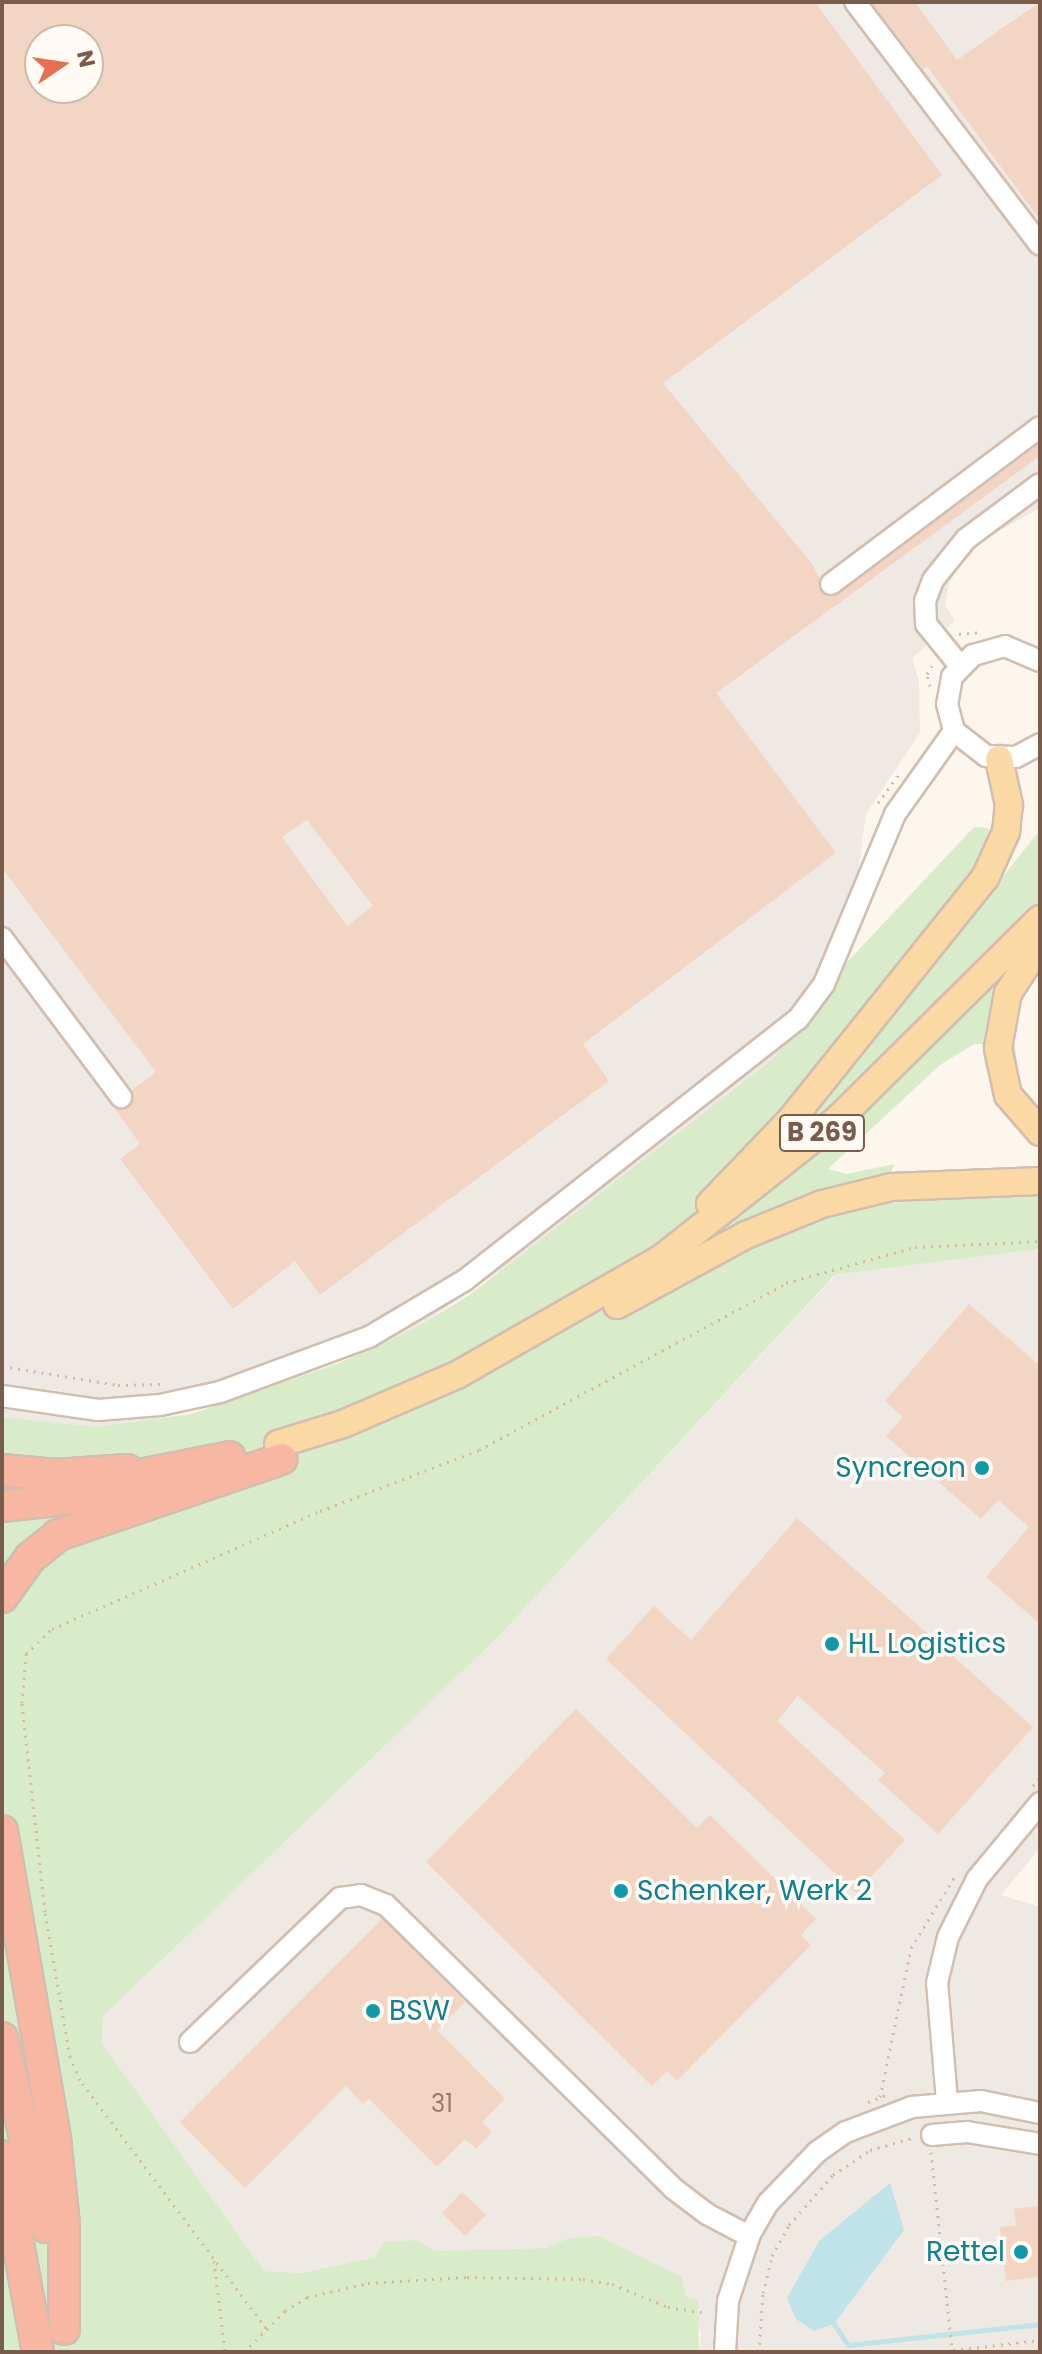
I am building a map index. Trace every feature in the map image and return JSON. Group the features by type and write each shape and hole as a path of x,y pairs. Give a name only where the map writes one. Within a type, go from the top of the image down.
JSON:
{"highway":[{"path":"2,1470 56,1475 116,1471 280,1451"},
{"path":"2,1493 163,1473 280,1451"},
{"path":"2,1506 165,1487 280,1451"},
{"path":"2,1597 30,1558 58,1535 280,1451"},
{"path":"2,1831 55,2139 64,2225 66,2341"},
{"path":"2,2038 41,2197 66,2341"},
{"path":"2,2156 38,2352"}],"main road":[{"path":"573,1320 752,1165 956,915 997,856 1006,832 1009,805 999,759"},
{"name":"B 269","path":"280,1451 457,1375 573,1320 662,1258 775,1172 892,1070 1040,919"},
{"path":"573,1320 668,1269 782,1183 899,1078 1040,935"},
{"path":"1040,944 1008,993 998,1048 1008,1095 1040,1132"},
{"path":"573,1320 746,1235 822,1204 891,1187 1040,1181"}],"street":[{"path":"855,2 1040,245"},
{"path":"831,584 1040,427"},
{"path":"960,666 926,624 925,601 933,580 966,539 1040,484"},
{"path":"1040,661 1005,646 988,648 960,666 947,704 954,731 973,750 999,759 1016,757 1040,744"},
{"path":"2,1396 98,1410 160,1405 220,1392 369,1337 475,1273 798,1019 824,984 895,814 954,731"},
{"path":"2,938 121,1097"},
{"path":"947,2101 937,1983 948,1937 977,1879 1040,1803"},
{"path":"190,2042 340,1898 361,1895 386,1905 674,2189 707,2214 749,2236"},
{"path":"725,2352 728,2301 749,2236 776,2194 817,2152 878,2117 947,2101 981,2101 1040,2113"},
{"path":"932,2135 967,2132 1039,2141"}],"path":[{"path":"930,695 927,674 944,649 961,632 985,633"},
{"path":"873,816 900,772"},
{"path":"266,2328 80,2080 70,2057 45,1912 22,1703 26,1654 36,1641 52,1629 320,1511 479,1450 786,1283 902,1249 1040,1241"},
{"path":"2,1366 118,1385 174,1382"},
{"path":"759,2352 763,2293 772,2256 807,2201 870,2150 932,2135 930,2168 952,2350"},
{"path":"214,2260 225,2352"},
{"path":"244,2352 266,2328 307,2297 329,2290 467,2277 583,2279 612,2284 668,2307 708,2313"},
{"path":"937,2352 1040,2340"}],"shaded area":[{"path":"2,2 1040,2 1040,508 985,539 962,562 949,583 945,605 955,621 912,658 919,681 920,733 866,814 848,949 797,1032 769,1062 539,1244 413,1330 266,1390 141,1424 97,1427 2,1417"},
{"path":"1040,1249 1040,1848 1001,1895 1040,1907 1040,2352 699,2352 701,2333 686,2297 644,2261 598,2236 568,2238 548,2248 435,2251 416,2240 385,2242 375,2257 303,2273 264,2271 102,2043 103,2015 499,1636 836,1275"}],"green space":[{"path":"974,827 988,828 989,837 973,869 1004,875 1040,830 1040,972 1021,1000 1013,1027 1019,1082 1033,1104 1011,1123 985,1066 982,1044 974,1044 940,1065 828,1169 846,1174 895,1164 875,1204 1040,1192 1040,1249 835,1275 499,1636 103,2016 102,2043 264,2271 303,2273 375,2257 384,2242 416,2240 435,2251 547,2248 568,2238 598,2236 682,2277 686,2297 698,2300 699,2352 2,2352 2,1417 97,1427 191,1414 339,1363 413,1329 468,1296 769,1062 797,1032 834,976"}],"water":[{"path":"890,2183 904,2230 834,2324 814,2331 796,2319 787,2298 819,2241"}],"building":[{"path":"2,2 815,2 942,175 663,383 813,565 827,596 839,594 1040,443 1040,456 716,693 836,853 583,1044 609,1081 320,1295 295,1261 233,1309 120,1159 140,1144 115,1109 129,1107 132,1090 156,1072 2,868","holes":["307,820 373,906 347,926 282,837"]},
{"path":"871,2 915,2 957,60 1040,2 1040,220 927,66 923,69"},
{"name":"Syncreon","path":"969,1304 1040,1366 1040,1624 986,1577 1029,1527 998,1500 981,1519 886,1436 903,1417 885,1401"},
{"path":"797,1518 1033,1727 938,1834 878,1780 885,1773 798,1696 777,1721 905,1840 856,1893 606,1659 654,1606 691,1640"},
{"name":"Schenker, Werk 2","path":"576,1709 697,1828 710,1815 816,1919 801,1935 811,1945 677,2081 667,2071 652,2086 426,1862"},
{"path":"382,1919 465,2002 437,2030 505,2099 482,2122 492,2132 476,2149 465,2139 437,2167 369,2099 363,2104 346,2086 245,2188 180,2122"},
{"path":"462,2192 486,2215 465,2236 442,2213"},
{"name":"Rettel","path":"1040,2206 1040,2277 1006,2281 1000,2227 1016,2225 1014,2209"}],"waterway":[{"path":"834,2324 848,2345 1040,2324"}],"place":[{"name":"Syncreon","path":"982,1468"},
{"name":"HL Logistics","path":"832,1644"},
{"name":"Schenker, Werk 2","path":"621,1891"},
{"name":"BSW","path":"373,2011"},
{"name":"Rettel","path":"1021,2252"}]}
